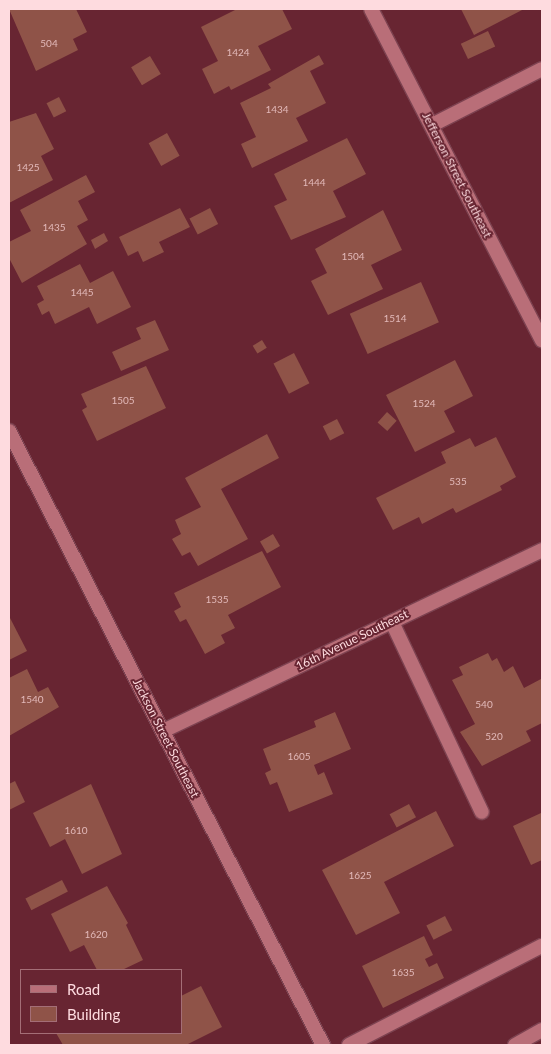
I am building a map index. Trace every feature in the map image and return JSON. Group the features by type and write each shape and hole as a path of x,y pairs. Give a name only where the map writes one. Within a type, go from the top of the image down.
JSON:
{"street":[{"name":"Jefferson Street Southeast","path":"372,9 542,341"},
{"path":"432,125 542,69"},
{"name":"Jackson Street Southeast","path":"9,431 323,1045"},
{"name":"16th Avenue Southeast","path":"163,731 542,550"},
{"path":"392,622 482,812"},
{"path":"349,1045 542,946"},
{"path":"515,1045 542,1030"}],"building":[{"path":"9,9 76,9 87,32 73,39 78,50 36,71"},
{"path":"237,9 282,9 292,29 258,46 271,70 231,90 229,86 214,94 202,69 218,61 201,27"},
{"path":"461,9 524,9 474,35"},
{"path":"488,31 495,46 468,59 461,44"},
{"path":"319,55 324,64 310,71 326,103 296,118 308,141 252,168 241,144 256,137 240,103 271,88 268,84"},
{"path":"150,56 161,74 142,85 131,67"},
{"path":"59,97 66,111 54,118 47,103"},
{"path":"36,113 54,149 41,156 53,180 9,203 9,122"},
{"path":"167,133 180,156 161,166 149,143"},
{"path":"347,138 366,174 333,191 346,217 291,240 274,206 287,200 274,174"},
{"path":"86,175 95,192 78,201 88,220 77,226 87,244 22,283 9,258 9,242 31,231 20,210"},
{"path":"180,208 190,227 159,242 164,252 143,262 138,251 128,256 119,237"},
{"path":"210,208 218,224 198,234 190,218"},
{"path":"383,210 402,250 371,265 383,289 328,315 311,281 327,273 315,249"},
{"path":"104,233 108,241 95,249 91,240"},
{"path":"80,264 90,283 113,271 131,307 97,324 89,307 55,324 49,311 42,315 37,304 44,300 37,286"},
{"path":"421,282 439,322 368,354 350,314"},
{"path":"155,320 169,350 121,371 112,352 141,339 136,328"},
{"path":"262,340 267,348 257,353 253,346"},
{"path":"294,353 309,383 289,394 274,363"},
{"path":"455,360 473,396 444,411 455,432 415,452 386,395"},
{"path":"146,366 166,408 97,441 82,410 87,407 81,394"},
{"path":"387,412 397,421 387,431 378,422"},
{"path":"337,419 344,433 330,441 323,426"},
{"path":"267,434 279,458 221,489 248,539 198,566 190,552 182,556 172,539 181,534 175,520 201,507 185,478"},
{"path":"496,437 516,477 500,486 502,490 456,513 453,508 422,524 419,517 393,530 376,498 446,463 441,452 470,438 475,447"},
{"path":"273,534 280,546 267,554 260,542"},
{"path":"262,551 281,587 228,615 235,628 221,635 225,643 205,654 186,619 180,622 174,611 181,607 174,593"},
{"path":"9,616 27,651 9,660"},
{"path":"488,653 492,661 497,658 504,672 513,666 524,688 541,679 542,723 526,731 531,741 482,766 460,732 475,724 452,680 463,675 459,667"},
{"path":"27,669 38,692 48,687 59,707 9,736 9,678"},
{"path":"335,712 351,749 314,765 318,775 324,772 333,794 289,812 277,782 270,785 265,773 271,770 263,749 316,727 314,721"},
{"path":"15,781 25,802 9,810 9,784"},
{"path":"91,784 122,854 82,874 65,839 50,847 33,813"},
{"path":"409,804 416,817 397,828 390,814"},
{"path":"436,811 454,846 384,882 400,913 356,935 322,870"},
{"path":"541,813 542,860 531,865 513,826"},
{"path":"62,880 68,892 31,910 25,899"},
{"path":"107,886 128,923 126,925 143,960 124,969 96,969 84,945 70,952 51,914"},
{"path":"445,916 452,930 434,940 426,926"},
{"path":"424,936 433,955 425,959 429,967 437,963 444,978 383,1008 362,966"},
{"path":"201,986 222,1027 186,1045 63,1045 57,1034 182,1034 182,996"}]}
